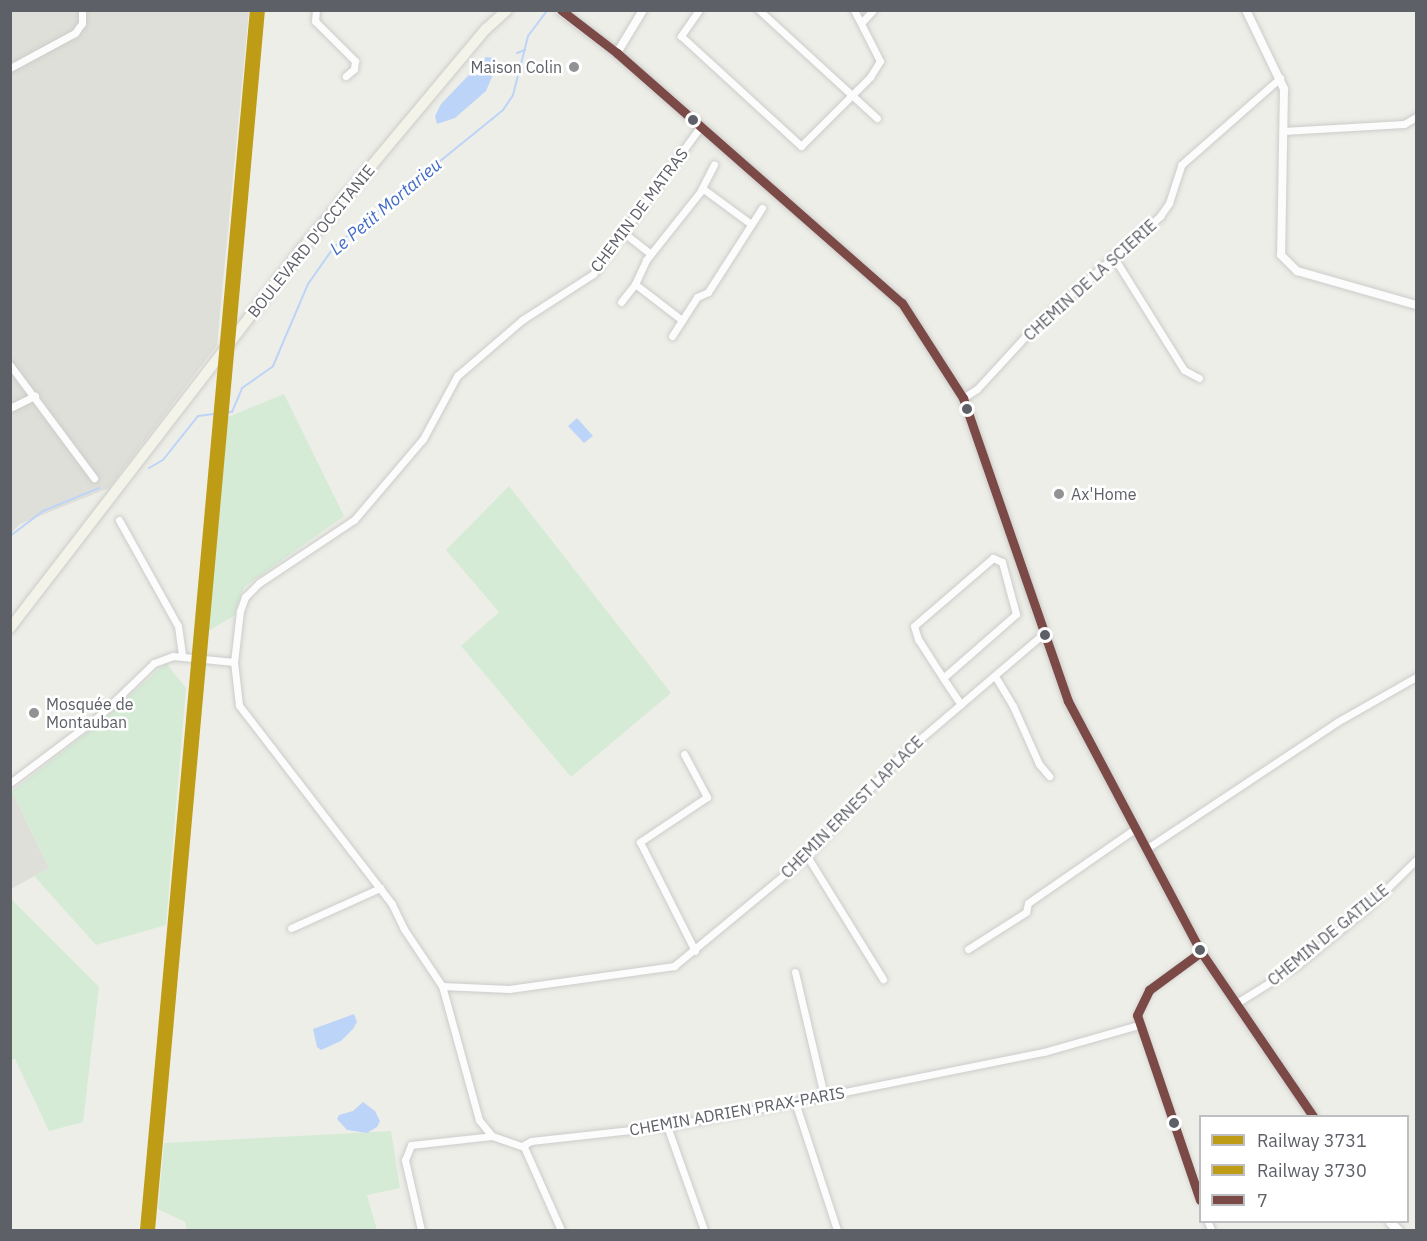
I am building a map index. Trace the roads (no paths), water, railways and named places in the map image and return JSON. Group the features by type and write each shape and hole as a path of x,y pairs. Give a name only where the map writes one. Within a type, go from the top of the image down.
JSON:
{"main road":[{"name":"BOULEVARD D'OCCITANIE","path":"486,29 495,10"},
{"name":"BOULEVARD D'OCCITANIE","path":"10,628 260,303 486,29 507,10"},
{"path":"560,10 617,52 902,303 963,398 1042,635 1068,701 1201,952 1312,1115"},
{"path":"571,10 580,23"}],"street":[{"path":"10,68 75,33 82,23 82,10"},
{"path":"316,10 315,21 355,62 354,69 346,76"},
{"path":"617,52 643,10"},
{"path":"699,10 681,36 801,146 852,95 879,61 862,22 854,10"},
{"path":"759,10 877,118"},
{"path":"862,22 873,10"},
{"path":"1246,10 1284,89 1281,255 1297,271 1416,304"},
{"name":"CHEMIN DE LA SCIERIE","path":"963,398 977,389 1035,326 1160,216 1169,203 1181,165 1280,78"},
{"path":"1283,131 1404,124 1416,117"},
{"name":"CHEMIN DE MATRAS","path":"441,986 380,888 245,716 235,691 234,662 240,611 245,597 354,520 423,439 457,376 522,320 592,274 701,126"},
{"path":"621,302 635,284 651,254 702,188 714,164"},
{"path":"702,188 751,224"},
{"path":"672,336 698,297 708,292 762,208"},
{"path":"624,233 651,254"},
{"path":"1113,256 1184,370 1198,378"},
{"path":"635,284 682,320"},
{"path":"10,365 94,478"},
{"path":"10,408 35,396"},
{"path":"119,520 178,626 182,656"},
{"path":"943,678 1016,614 1002,561 993,558 914,626 943,678 961,705"},
{"name":"CHEMIN ERNEST LAPLACE","path":"441,986 509,989 666,969 695,951 807,856 899,757 1042,635"},
{"path":"10,783 99,716 154,663 182,656 234,662"},
{"path":"994,676 1013,706 1039,764 1049,776"},
{"path":"1146,849 1337,722 1416,677"},
{"path":"684,754 707,797 640,842 695,951"},
{"path":"968,949 1026,912 1028,903 1135,829"},
{"path":"807,856 883,979"},
{"name":"CHEMIN DE GATILLE","path":"1235,1004 1296,966 1367,908 1416,860"},
{"path":"291,928 380,888"},
{"path":"1199,1197 1138,1025 1144,995 1201,952"},
{"path":"795,972 824,1096"},
{"path":"441,986 479,1120 492,1136"},
{"name":"CHEMIN ADRIEN PRAX-PARIS","path":"522,1146 531,1141 667,1126 795,1102 1044,1052 1138,1025"},
{"path":"795,1102 837,1230"},
{"path":"667,1126 704,1230"},
{"path":"421,1230 405,1160 411,1145 492,1136 522,1146 561,1230"}],"water":[{"path":"486,57 494,58 497,65 486,91 455,118 437,124 435,116 441,104"},
{"path":"577,418 593,436 584,443 568,426"},
{"path":"354,1014 357,1022 341,1041 321,1050 317,1047 313,1029"},
{"path":"363,1102 375,1111 380,1121 377,1127 367,1133 347,1130 337,1119 339,1115 353,1111"}],"waterway":[{"name":"Le Petit Mortarieu","path":"149,468 163,460 198,416 232,412 242,388 273,366 308,284 334,247 503,110 513,95 528,36 547,11"},
{"name":"Le Petit Mortarieu","path":"517,53 525,50"},
{"name":"Le Petit Mortarieu","path":"10,536 43,511 99,488"}],"rail line":[{"name":"3731","path":"145,1230 255,10"},
{"name":"3730","path":"150,1230 260,10"}],"place":[{"name":"Maison Colin","path":"574,67"},
{"name":"Ax'Home","path":"1059,494"},
{"name":"Mosquée de Montauban","path":"34,713"}]}
